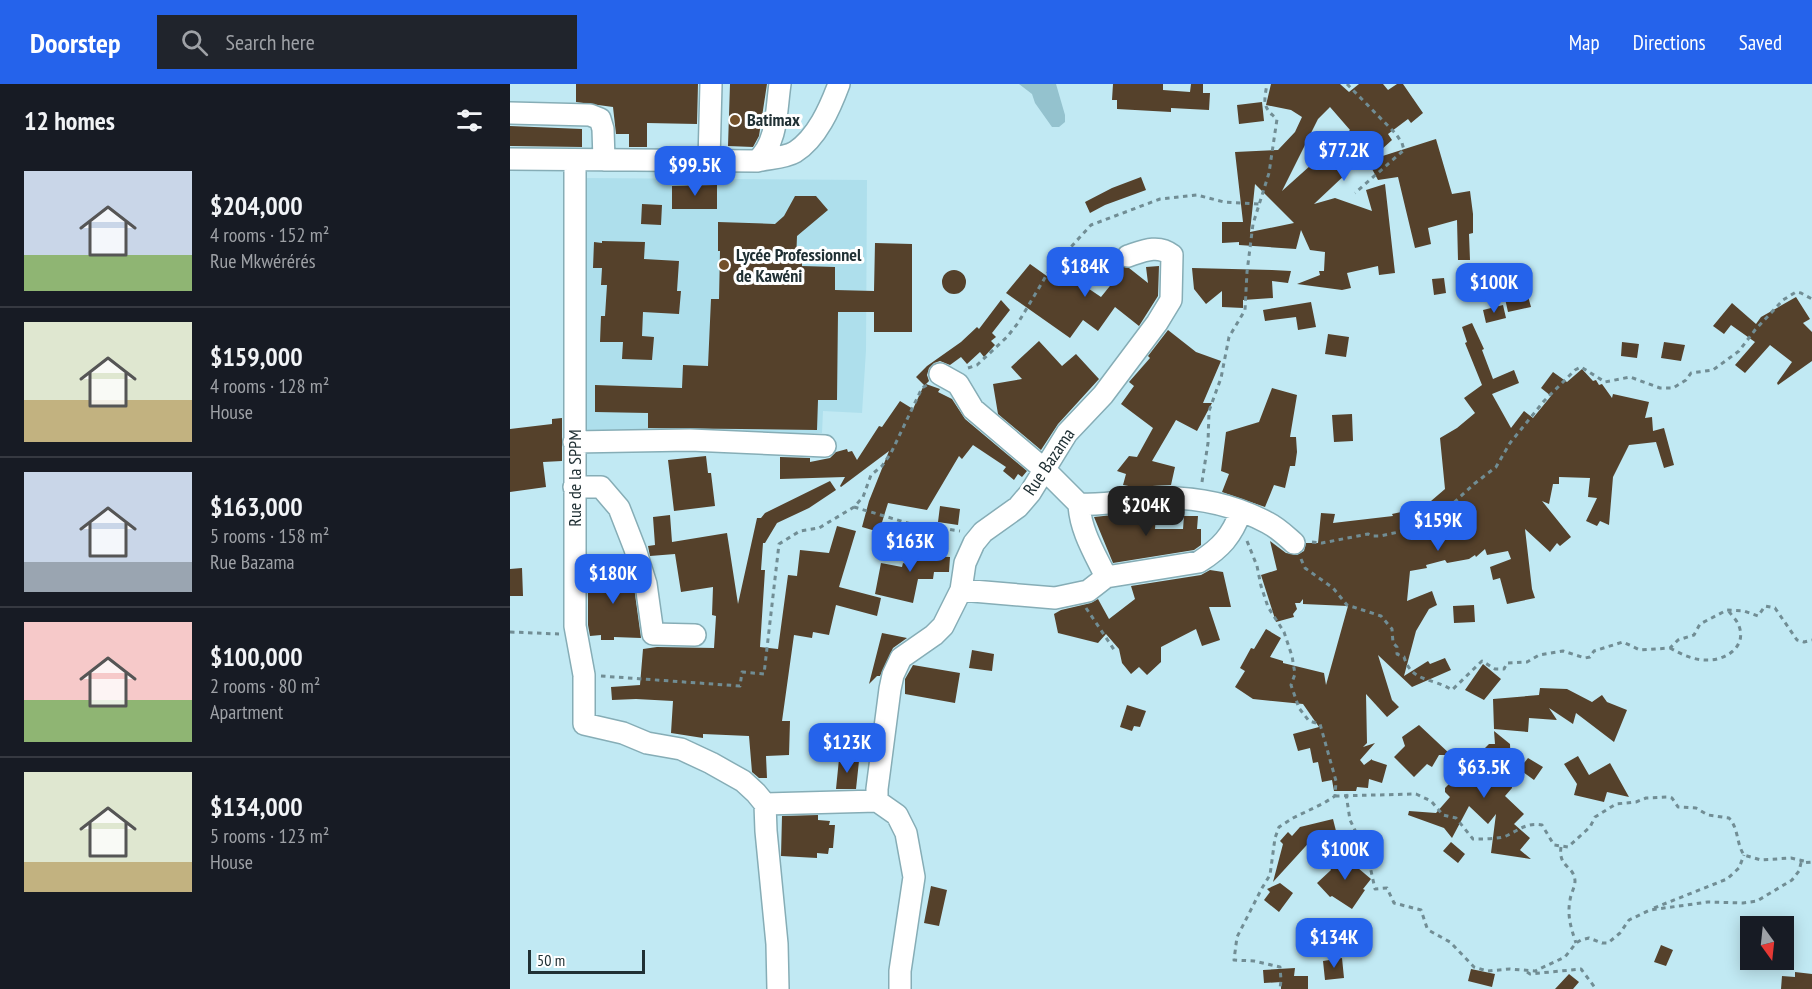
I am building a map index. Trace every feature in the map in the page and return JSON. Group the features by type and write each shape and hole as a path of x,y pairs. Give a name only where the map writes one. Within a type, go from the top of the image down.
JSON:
{"street":[{"path":"709,161 711,84"},
{"path":"757,161 771,144 780,84"},
{"path":"510,159 757,161 793,153 806,142 829,110 839,84"},
{"path":"510,113 590,115 600,119 603,129 604,160"},
{"name":"Rue de la SPPM","path":"575,160 576,635 584,675 584,724 623,733 647,743 681,749 711,762 742,781 765,804"},
{"name":"Rue Bazama","path":"877,801 892,675 901,658 943,626 961,590 964,563 974,543 1018,507 1045,470 1067,433 1103,395 1172,300 1172,255 1166,250 1153,249 1128,256"},
{"path":"940,374 958,384 973,409 1045,470 1078,504 1082,524 1106,577"},
{"path":"574,442 690,440 825,446"},
{"path":"574,487 601,487 620,508 646,584 653,634 695,635"},
{"path":"1078,504 1100,506 1152,498 1199,499 1270,524 1294,543"},
{"path":"961,590 1055,598 1088,591 1106,577 1199,562 1229,537 1240,514"},
{"path":"778,989 777,944 765,804 877,801 897,815 906,833 914,877 900,971 900,989"}],"path":[{"path":"1199,499 1208,443 1209,411 1221,378 1228,337 1245,310 1253,224 1269,173 1277,119 1268,112 1265,106 1267,84"},
{"path":"1347,84 1396,134 1404,150 1355,193"},
{"path":"1727,610 1739,626 1740,638 1736,648 1724,659 1705,661 1686,656 1670,648 1640,650 1623,642 1594,651 1590,657 1585,658 1563,651 1539,655 1527,662 1507,663 1504,669 1495,669 1482,661 1452,690 1434,681 1426,680 1407,667 1404,657 1397,654 1392,629 1381,616 1347,605 1333,588 1305,568 1294,543 1298,540 1322,543 1368,534 1380,536 1413,530 1434,521 1496,466 1510,443 1544,401 1575,370 1581,367 1605,382 1630,377 1660,388 1673,388 1686,380 1691,373 1713,370 1739,351 1783,300 1796,292 1812,299"},
{"path":"854,507 911,524 981,535"},
{"path":"1240,514 1268,607 1284,632 1292,656 1295,674 1291,685 1299,708 1309,722 1320,724 1336,781 1335,796"},
{"path":"1077,594 1114,651"},
{"path":"1670,648 1678,640 1694,635 1700,624 1727,610 1744,611 1758,616 1765,606 1775,608 1797,640 1804,642 1812,640"},
{"path":"510,633 576,635"},
{"path":"584,675 740,686"},
{"path":"1346,794 1352,827 1368,857 1375,889 1387,888 1394,903 1421,910 1427,928 1450,942 1474,967 1491,971 1539,970 1560,960 1576,943 1590,938 1608,943 1620,933 1629,920 1728,879 1739,868 1744,855"},
{"path":"1280,989 1280,967 1234,960 1237,937 1270,875 1275,838 1279,827 1335,796 1416,794 1431,801 1443,815 1456,818 1473,839 1505,837 1517,829 1535,824 1542,825 1551,842 1561,847 1568,847 1590,827 1595,817 1616,804 1668,796 1678,807 1696,808 1708,815 1729,818 1737,830 1739,847 1744,855 1761,861 1791,858 1812,862"},
{"path":"1561,847 1561,860 1575,879 1569,915 1570,929 1576,943"},
{"path":"1650,910 1708,902 1757,901 1797,876 1801,863 1804,861"},
{"path":"1526,971 1530,974 1581,969 1596,989"}],"shaded area":[{"path":"1019,84 1056,84 1065,122 1059,127 1052,127 1035,103 1032,94"},
{"name":"Lycée Professionnel de Kawéni","path":"581,178 867,180 866,350 862,413 823,411 822,433 580,433"}],"building":[{"path":"576,84 698,84 697,124 647,123 647,147 629,147 629,134 616,134 613,107 576,102"},
{"path":"730,84 767,84 759,136 753,147 728,146"},
{"path":"1113,84 1163,84 1163,90 1190,92 1191,84 1203,84 1203,93 1210,93 1209,110 1171,108 1171,112 1117,109 1117,100 1112,100"},
{"path":"1271,84 1340,84 1349,92 1359,84 1383,84 1388,90 1397,84 1403,84 1423,113 1411,123 1408,119 1388,134 1392,140 1370,160 1436,139 1452,194 1470,191 1473,233 1469,234 1470,260 1458,260 1457,220 1428,228 1431,244 1415,248 1398,177 1378,180 1365,156 1314,204 1335,198 1372,211 1366,190 1385,184 1395,273 1379,275 1378,266 1347,273 1351,288 1342,290 1297,284 1320,275 1319,271 1324,271 1325,252 1310,250 1301,230 1296,249 1239,245 1239,242 1222,243 1222,222 1243,222 1235,152 1278,150 1295,132 1302,117 1291,110 1266,105","holes":["1330,107 1350,130 1282,191 1318,119","1255,184 1294,223 1250,232"]},
{"path":"1262,102 1264,121 1239,124 1237,105"},
{"path":"510,126 582,129 582,147 510,146"},
{"path":"1141,177 1146,190 1090,213 1085,202"},
{"path":"717,185 717,209 672,209 672,186"},
{"path":"795,196 816,196 828,210 797,236 796,262 802,262 802,266 835,267 835,290 874,291 875,243 912,244 912,332 874,332 874,312 838,312 837,400 818,400 817,430 648,428 648,413 595,412 595,385 682,388 683,365 708,366 711,299 719,299 718,222 775,224 784,216"},
{"path":"642,204 662,205 661,225 641,224"},
{"path":"602,241 645,242 644,259 679,261 677,291 681,291 679,314 643,312 642,336 654,337 652,360 622,359 623,342 600,342 601,316 605,316 607,285 601,285 602,268 593,268 594,242 602,243"},
{"path":"1114,257 1120,266 1129,268 1148,283 1146,267 1159,266 1158,296 1139,326 1115,307 1098,331 1083,320 1070,338 1006,293 1030,264 1051,279 1058,268 1101,297 1122,271"},
{"path":"1192,268 1291,271 1288,283 1272,281 1273,298 1243,300 1243,308 1222,307 1222,291 1206,304 1194,289"},
{"path":"954,270 963,273 966,282 963,291 954,294 945,291 942,282 945,273"},
{"path":"1444,278 1446,293 1434,295 1432,279"},
{"path":"1526,289 1531,307 1508,312 1504,294"},
{"path":"1796,297 1810,319 1803,323 1812,332 1812,361 1778,385 1777,383 1792,362 1770,345 1745,373 1735,365 1755,342 1731,325 1724,334 1713,326 1732,303 1756,324 1761,317"},
{"path":"1001,300 1010,310 992,333 996,337 991,341 995,345 984,357 980,352 967,364 961,357 950,365 940,361 934,363 929,368 927,375 929,381 926,384 940,389 938,392 952,399 965,419 1027,471 1022,477 1018,474 1014,480 1003,471 1006,467 973,445 962,459 959,456 927,510 888,503 879,532 862,527 869,501 889,451 841,487 845,477 780,479 780,457 810,458 810,462 830,458 836,452 847,449 848,452 852,451 857,460 879,426 882,427 900,401 913,409 924,385 916,377 977,327 979,329"},
{"path":"1311,302 1316,327 1298,330 1296,317 1265,321 1263,310"},
{"path":"1503,305 1506,318 1486,323 1483,310"},
{"path":"1472,323 1484,349 1482,350 1493,379 1514,370 1519,383 1492,394 1511,428 1524,411 1533,418 1551,396 1541,388 1553,372 1567,382 1582,369 1593,381 1596,380 1599,385 1602,384 1612,398 1613,394 1649,402 1645,418 1652,417 1653,431 1664,428 1674,465 1664,468 1656,442 1629,445 1613,477 1609,525 1600,521 1597,526 1586,521 1597,498 1588,497 1590,478 1559,477 1559,484 1553,484 1549,504 1542,501 1571,537 1560,546 1557,543 1550,552 1525,529 1535,598 1507,604 1500,578 1493,580 1490,567 1511,559 1508,551 1487,555 1485,549 1476,557 1475,555 1469,559 1447,563 1445,560 1426,565 1427,568 1410,571 1407,601 1432,591 1437,605 1429,609 1416,631 1404,676 1428,661 1430,664 1445,658 1451,670 1412,687 1378,655 1392,700 1399,707 1387,717 1366,694 1367,743 1363,747 1375,743 1360,760 1364,765 1372,759 1387,765 1382,783 1369,779 1368,788 1357,787 1356,791 1334,791 1332,780 1322,782 1318,762 1313,763 1310,748 1298,751 1293,734 1319,727 1303,704 1253,699 1235,687 1245,671 1240,668 1251,648 1254,649 1266,629 1281,638 1270,657 1283,661 1283,663 1324,673 1326,685 1348,606 1303,604 1303,599 1300,603 1295,603 1297,609 1293,614 1294,617 1276,622 1261,575 1277,570 1270,541 1286,553 1297,555 1304,551 1306,543 1318,543 1321,513 1335,514 1333,523 1393,516 1392,514 1424,507 1445,489 1440,438 1475,413 1464,398 1482,385 1465,343 1467,342 1462,327"},
{"path":"1168,330 1196,352 1221,361 1203,403 1212,403 1197,431 1176,420 1152,461 1175,467 1171,485 1134,487 1123,485 1126,474 1117,471 1129,456 1137,457 1153,428 1121,404 1134,386 1129,382 1150,358 1148,356"},
{"path":"1328,334 1349,337 1346,357 1325,354"},
{"path":"1039,341 1062,366 1076,354 1099,379 1058,424 1041,450 998,414 993,384 1022,379 1011,367"},
{"path":"1622,342 1639,344 1637,358 1621,356"},
{"path":"1664,342 1685,345 1681,361 1661,358"},
{"path":"1272,388 1297,395 1290,437 1296,437 1297,452 1295,466 1290,466 1285,488 1274,485 1265,507 1222,492 1229,474 1221,471 1226,432 1259,422"},
{"path":"1352,414 1353,441 1334,442 1332,415"},
{"path":"562,418 562,461 543,462 546,487 510,492 510,429 552,424 552,419"},
{"path":"706,456 708,473 711,473 715,506 674,511 668,460"},
{"path":"830,481 836,490 809,508 777,523 763,543 761,570 765,570 760,647 778,649 788,575 797,576 800,550 829,553 837,526 856,531 839,587 881,598 877,616 836,605 829,635 813,632 812,638 794,635 782,721 790,721 789,755 766,756 767,778 759,778 752,772 749,736 703,734 703,738 671,733 673,701 612,700 611,687 640,685 643,649 657,647 714,648 716,616 712,615 713,587 681,592 675,554 650,556 648,546 655,545 653,517 670,515 672,542 727,533 738,604 757,518 761,518 765,513"},
{"path":"940,506 960,509 958,525 938,522"},
{"path":"1122,514 1156,515 1155,529 1183,529 1184,516 1198,516 1197,529 1201,529 1201,545 1194,550 1113,563 1094,517"},
{"path":"912,538 926,541 923,556 950,557 949,572 934,572 933,579 918,579 913,603 875,594 881,563 902,567 903,563 907,564"},
{"path":"627,567 634,587 641,638 614,637 614,640 601,640 601,635 590,636 588,574"},
{"path":"522,568 523,596 510,596 510,569"},
{"path":"1210,570 1223,572 1231,607 1209,607 1220,640 1202,646 1196,629 1161,647 1161,662 1147,675 1139,667 1131,674 1122,663 1119,649 1106,634 1098,643 1058,633 1054,614 1061,610 1091,603 1098,599 1109,619 1135,599 1131,586 1201,575"},
{"path":"1474,605 1475,622 1454,623 1453,606"},
{"path":"882,633 907,638 893,648 880,676 869,684"},
{"path":"972,650 994,654 992,671 969,668"},
{"path":"1483,664 1501,679 1484,700 1465,690"},
{"path":"913,665 960,673 955,703 905,694 905,679"},
{"path":"1540,688 1567,689 1592,702 1602,695 1607,702 1627,710 1614,742 1576,713 1573,724 1549,708 1557,720 1529,718 1528,732 1494,729 1493,699 1539,695"},
{"path":"1127,705 1146,711 1140,727 1134,726 1132,731 1120,727"},
{"path":"1419,725 1451,755 1439,755 1432,767 1427,764 1414,777 1394,757 1405,746 1402,737"},
{"path":"1494,731 1510,744 1512,788 1505,796 1524,814 1514,824 1530,838 1520,850 1531,859 1491,853 1496,814 1488,824 1469,806 1452,838 1444,828 1408,815 1409,811 1436,813 1450,797 1445,792 1445,788 1489,744 1495,744"},
{"path":"1578,756 1589,775 1610,763 1629,797 1607,792 1604,802 1574,795 1577,784 1564,764"},
{"path":"1528,758 1543,767 1534,780 1519,769"},
{"path":"839,759 859,761 856,789 836,789"},
{"path":"818,815 818,820 830,821 829,825 835,825 833,848 829,848 828,854 817,853 817,858 781,856 782,816"},
{"path":"1333,819 1337,835 1318,841 1315,836 1273,882 1283,844 1280,841 1288,832 1292,836 1300,827"},
{"path":"1451,842 1465,854 1458,863 1443,851"},
{"path":"1351,852 1358,868 1371,879 1352,909 1332,896 1330,897 1317,883 1331,870 1327,862"},
{"path":"1280,883 1293,893 1279,912 1264,900 1270,892 1267,889"},
{"path":"931,886 947,890 939,926 924,923"},
{"path":"1661,945 1673,950 1666,966 1654,962"},
{"path":"1342,958 1344,978 1325,980 1323,961"},
{"path":"1295,968 1294,976 1308,976 1308,989 1281,989 1281,982 1264,983 1263,970"},
{"path":"1471,969 1495,974 1492,987 1468,981"},
{"path":"1795,972 1812,974 1812,989 1781,989 1782,976 1795,977"},
{"path":"1569,974 1579,982 1573,989 1555,989"}],"place":[{"name":"Batimax","path":"735,120"},
{"name":"Lycée Professionnel de Kawéni","path":"724,265"}]}
